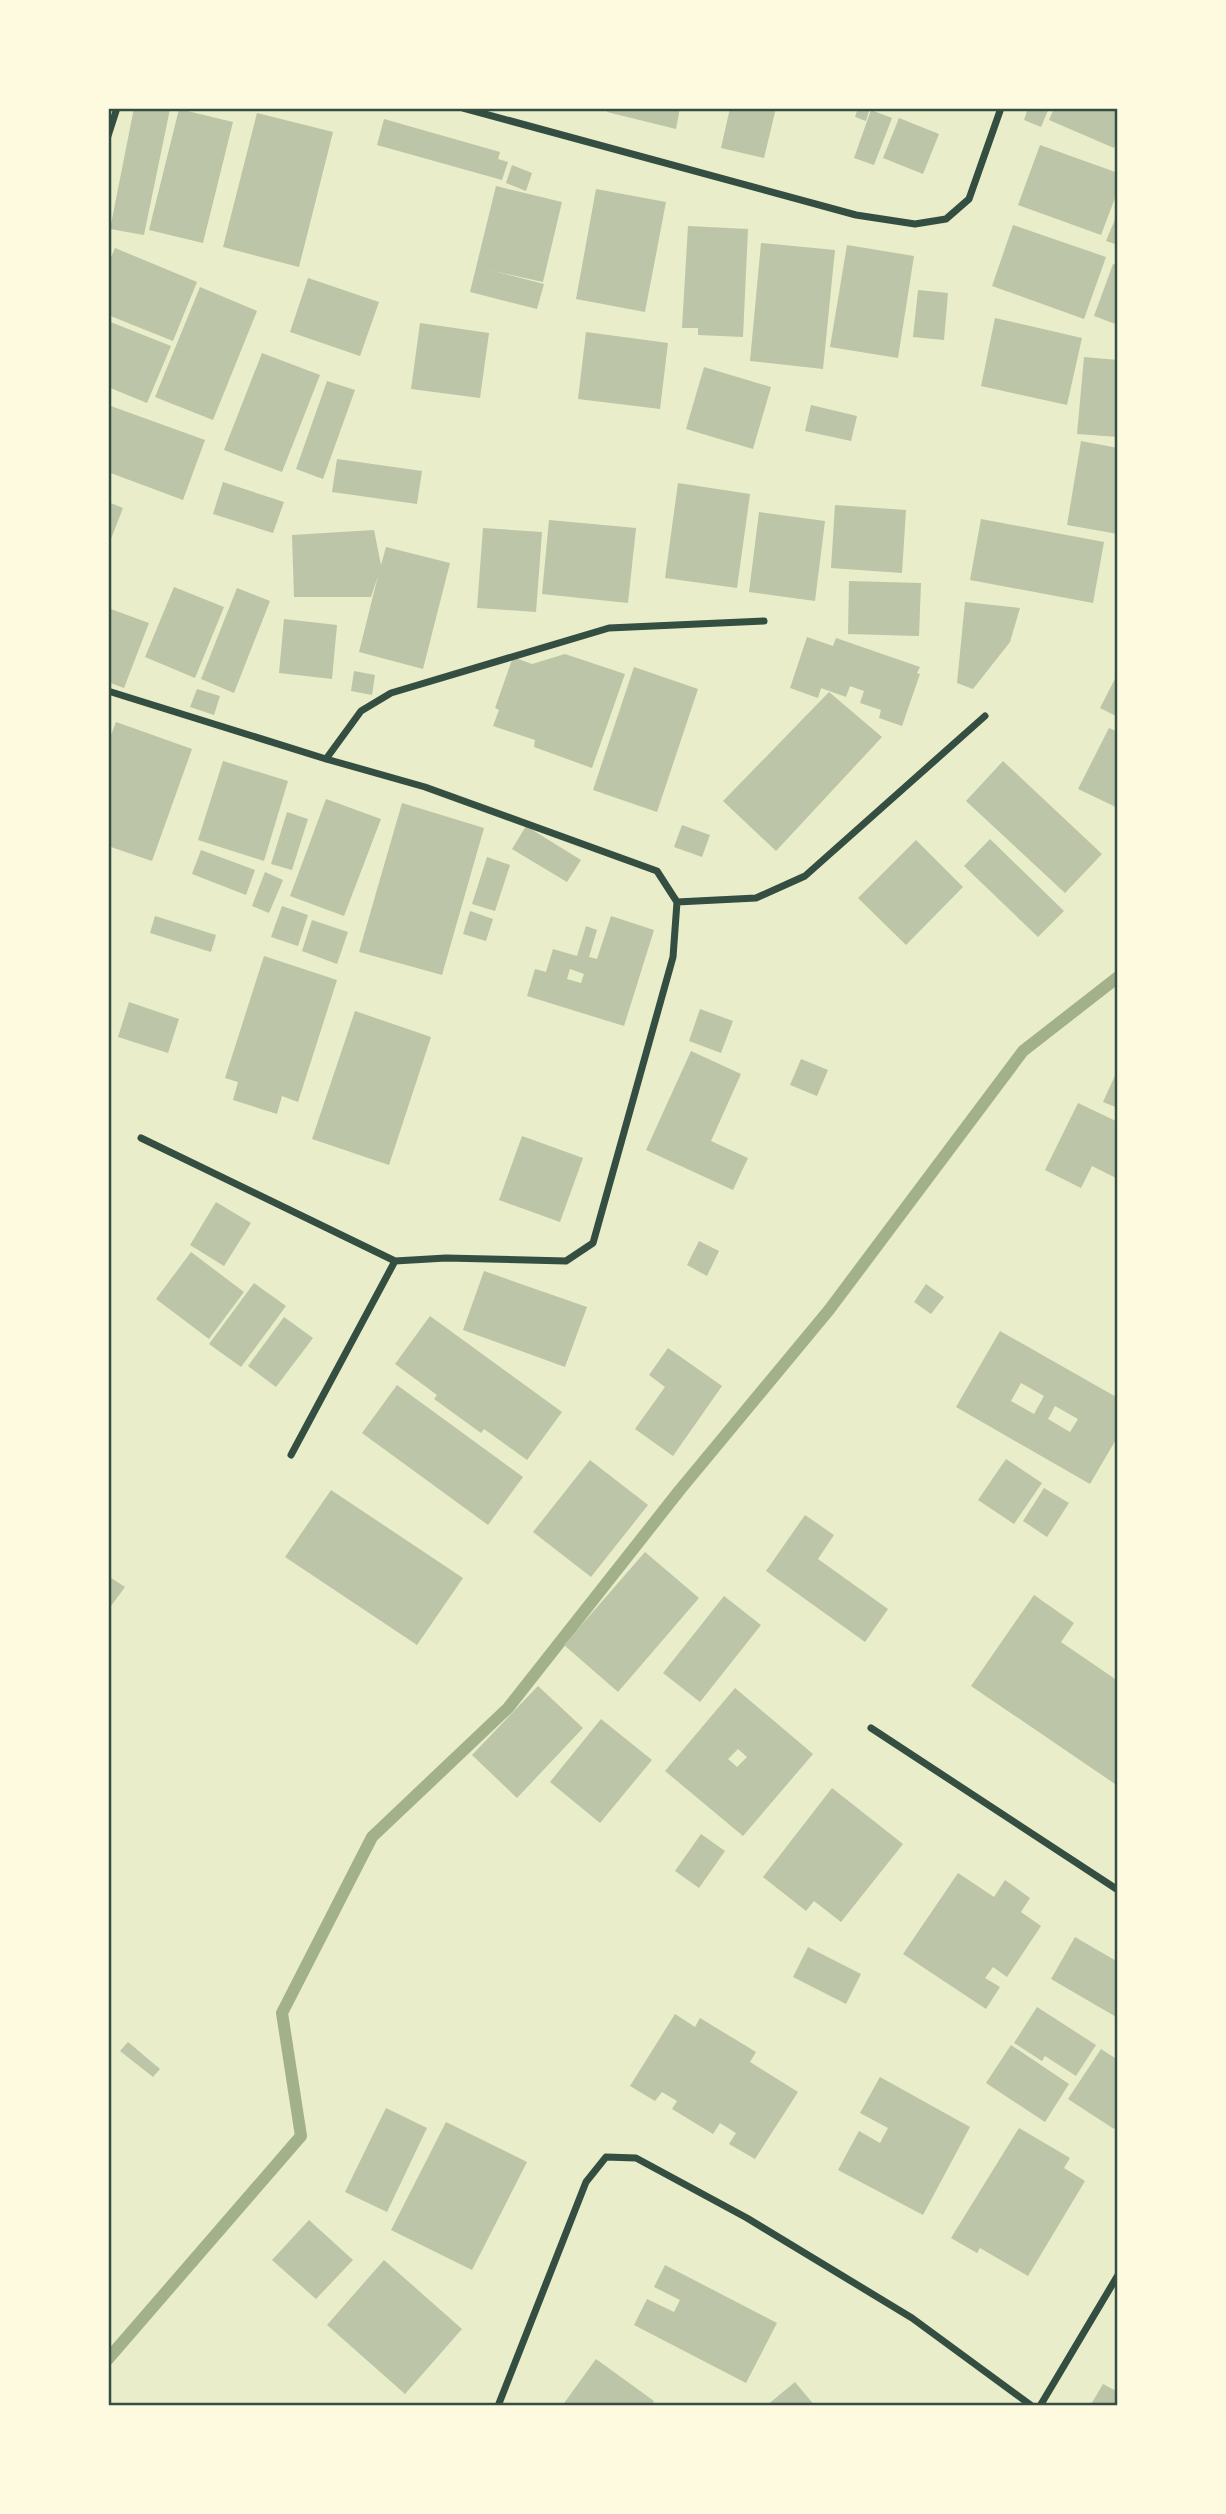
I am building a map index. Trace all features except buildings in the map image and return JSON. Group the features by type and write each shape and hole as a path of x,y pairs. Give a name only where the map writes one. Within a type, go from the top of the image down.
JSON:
{"street":[{"path":"108,135 117,108"},
{"path":"463,108 856,215 915,224 946,219 969,199 1001,108"},
{"path":"326,759 361,711 391,693 609,628 764,621"},
{"path":"108,691 425,787 657,871 677,902 673,957 593,1243 566,1261 446,1258 395,1261 141,1138"},
{"path":"677,902 756,898 805,876 985,716"},
{"path":"291,1455 395,1261"},
{"path":"870,1728 1118,1890"},
{"path":"498,2406 586,2182 606,2157 636,2158 747,2218 912,2318 1032,2406"},
{"path":"1040,2406 1118,2274"}],"waterway":[{"path":"108,2359 301,2136 282,2013 372,1837 508,1708 679,1491 829,1310 1023,1051 1118,977"}]}
